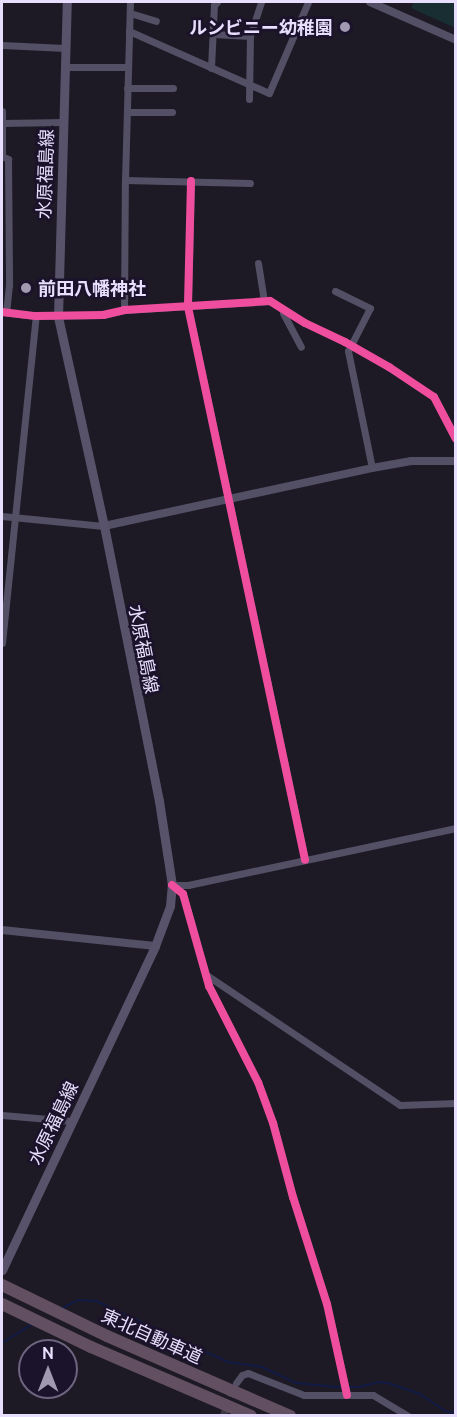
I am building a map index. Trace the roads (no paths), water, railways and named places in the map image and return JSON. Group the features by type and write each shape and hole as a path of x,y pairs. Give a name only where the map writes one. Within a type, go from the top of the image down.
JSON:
{"highway":[{"name":"東北自動車道","path":"5,1287 165,1363 290,1416"},
{"name":"東北自動車道","path":"2,1304 90,1347 251,1416"}],"main road":[{"name":"水原福島線","path":"3,1264 155,946 170,906 172,885 163,824 104,526 58,317 67,2"}],"street":[{"path":"124,310 124,180 130,2"},
{"path":"211,68 214,5 218,2"},
{"path":"249,99 250,36 261,2"},
{"path":"129,31 269,93 308,2"},
{"path":"370,2 456,40"},
{"path":"130,13 156,21"},
{"path":"213,34 250,36"},
{"path":"2,45 65,48"},
{"path":"65,67 127,67"},
{"path":"127,88 173,88"},
{"path":"2,111 2,156 8,159 5,203 9,285 4,312 58,317 104,315 124,310 272,302 350,345 434,396 456,439"},
{"path":"128,112 172,112"},
{"path":"2,123 63,122"},
{"path":"124,180 250,183"},
{"path":"191,181 188,307 305,860"},
{"path":"258,263 264,302"},
{"path":"335,291 370,308 348,351 372,468"},
{"path":"283,310 301,347"},
{"path":"2,643 36,316"},
{"path":"2,516 104,526 411,460 456,461"},
{"path":"172,885 188,885 456,828"},
{"path":"172,885 183,894 205,974 258,1082 273,1123 292,1197 327,1304 347,1395"},
{"path":"2,930 155,946"},
{"path":"205,974 399,1105 456,1102"},
{"path":"2,1115 72,1121"},
{"path":"236,1383 242,1375 248,1373 304,1395 373,1395 408,1416"}],"waterway":[{"path":"61,1309 78,1300 96,1301 228,1362 262,1367 296,1383 338,1387 388,1383 420,1394 445,1411 456,1413"},
{"path":"2,1343 33,1324"}],"tunnel":[{"path":"223,1416 233,1390"}],"place":[{"name":"ルンビニー幼稚園","path":"345,27"},
{"name":"前田八幡神社","path":"26,288"}]}
